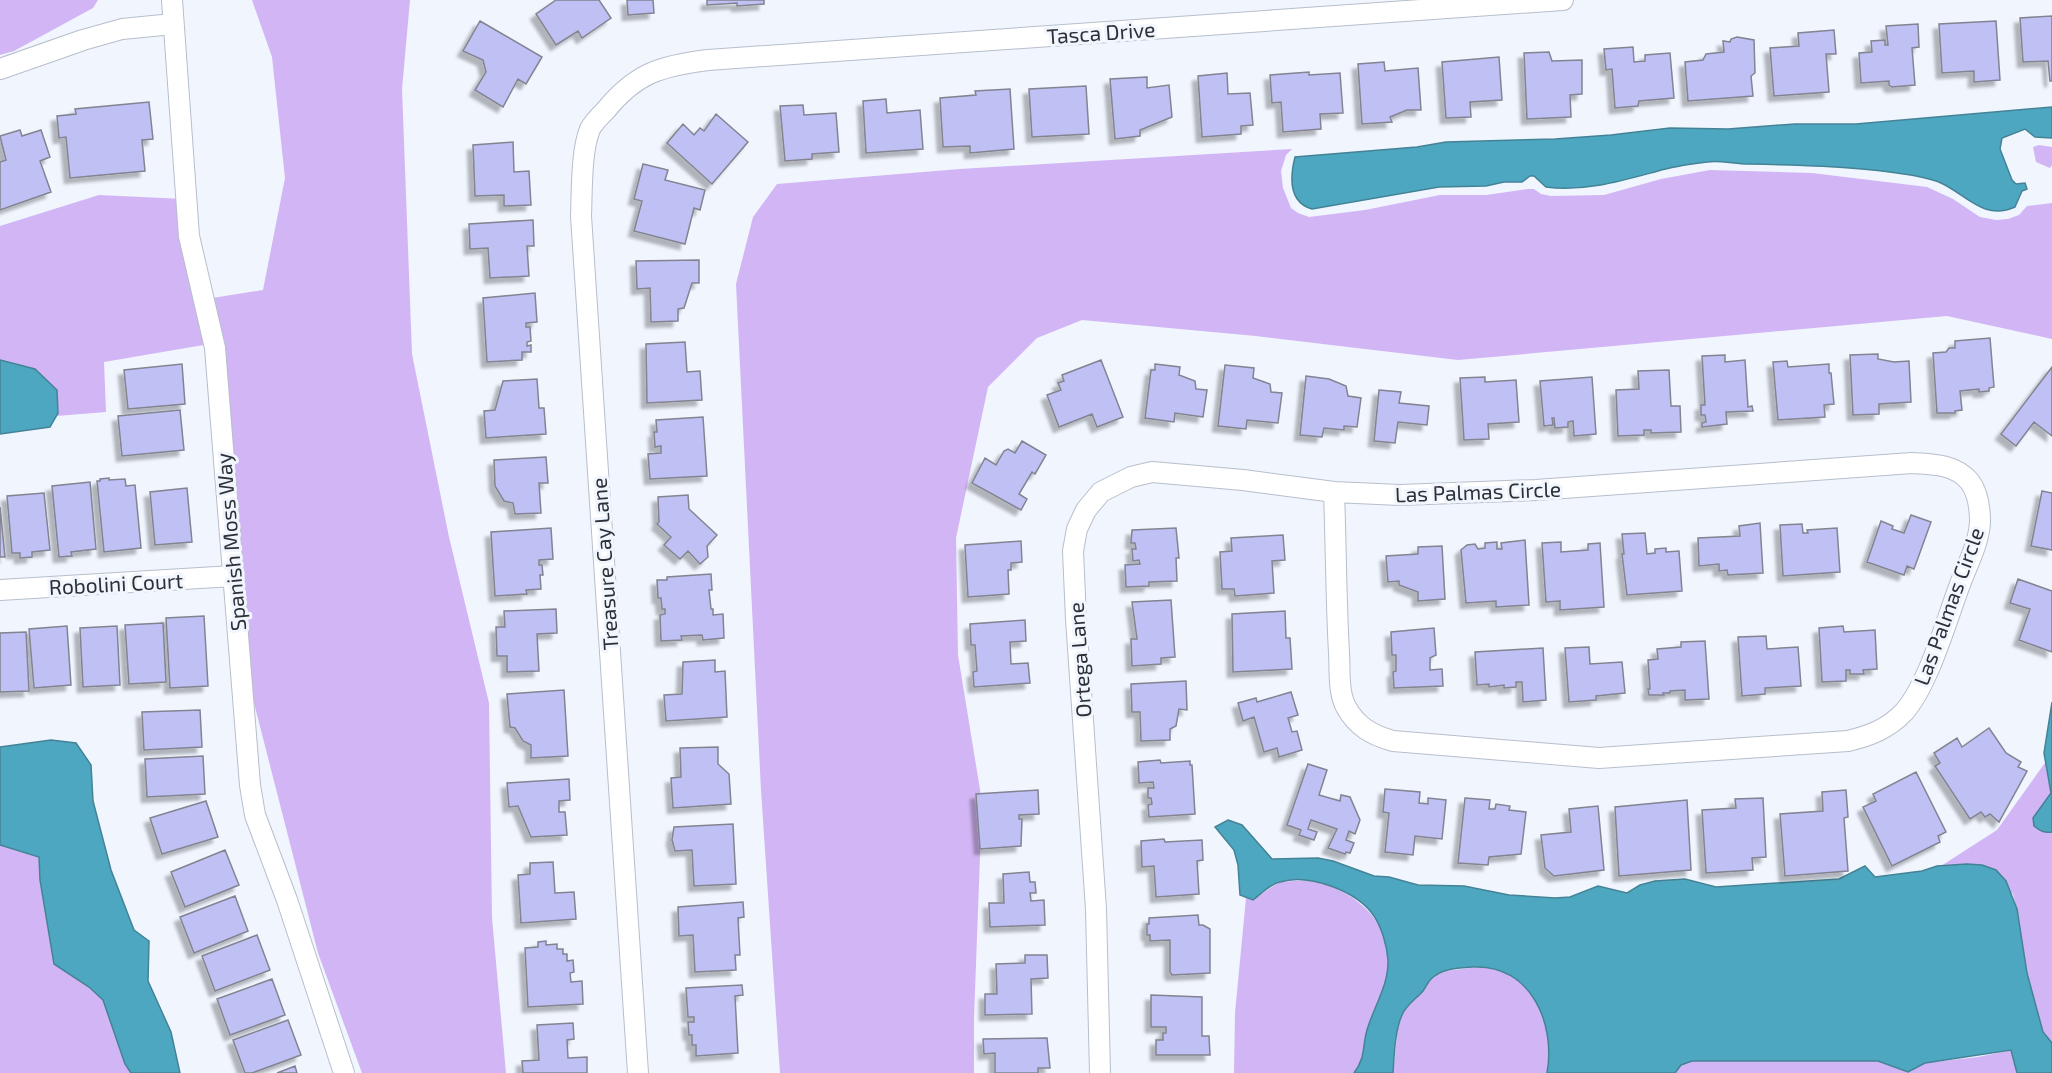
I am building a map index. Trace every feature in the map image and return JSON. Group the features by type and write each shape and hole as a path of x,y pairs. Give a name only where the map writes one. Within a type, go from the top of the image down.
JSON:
{"street":[{"name":"Spanish Moss Way","path":"172,0 189,236 215,348 250,785 255,815 287,900 344,1073"},
{"name":"Tasca Drive","path":"642,78 682,63 708,60 1563,0"},
{"path":"0,69 122,29 173,24"},
{"name":"Treasure Cay Lane","path":"638,1073 581,216 584,162 591,128 632,82 642,78"},
{"name":"Las Palmas Circle","path":"1912,463 1933,464 1954,469 1970,482 1979,502 1980,524 1934,654 1920,685 1903,712 1888,726 1868,736 1848,741 1599,758 1393,741 1372,735 1355,722 1344,705 1341,684 1337,615 1335,492 1400,495 1536,490 1912,463"},
{"name":"Ortega Lane","path":"1100,1073 1096,909 1073,551 1077,530 1086,510 1101,492 1131,477 1152,472 1243,480 1335,492"},
{"name":"Robolini Court","path":"0,590 233,576"}],"shaded area":[{"path":"0,0 98,0 93,8 14,51 0,55"},
{"path":"252,0 410,0 402,89 412,354 449,537 489,703 492,918 506,1073 362,1073 318,953 253,699 221,342 104,362 106,412 56,416 58,413 35,369 0,360 0,226 99,195 183,199 200,300 263,290 285,178 272,57"},
{"path":"2039,145 2052,147 2050,168 2036,162 2033,147"},
{"path":"1292,149 1286,155 1281,171 1283,188 1291,208 1309,217 1365,210 1440,195 1486,195 1534,189 1541,194 1551,196 1604,195 1661,179 1710,170 1812,173 1927,187 1953,199 1980,217 1996,220 2019,215 2027,206 2052,203 2052,339 1947,316 1458,360 1256,336 1082,320 1037,338 988,387 956,538 958,655 982,802 974,1073 780,1073 761,790 736,284 753,217 777,184 960,169"},
{"path":"2052,753 2052,1043 2043,1032 2027,973 2013,894 1982,865 1941,866 1997,830"},
{"path":"0,845 39,857 40,880 54,964 89,987 103,1000 125,1064 131,1073 0,1073"},
{"path":"1309,880 1343,892 1357,901 1380,926 1386,942 1389,959 1387,977 1365,1035 1362,1057 1354,1073 1234,1073 1235,1013 1246,898 1253,900 1279,882"},
{"path":"1489,966 1515,978 1533,996 1547,1027 1549,1038 1547,1073 1393,1073 1398,1027 1402,1013 1431,979 1444,971"},
{"path":"2012,1050 2017,1073 1675,1073 1681,1065 1692,1061 1878,1061 1908,1072 1925,1063 1978,1057"}],"water":[{"path":"2052,107 2052,138 2035,137 2025,129 2002,138 2000,149 2012,180 2016,184 2025,183 2027,189 2022,191 2015,207 1994,211 1976,205 1941,183 1914,175 1842,167 1717,161 1676,166 1589,187 1546,187 1534,176 1530,176 1522,182 1504,182 1486,186 1439,187 1312,209 1299,201 1295,195 1292,180 1295,157 1417,147 1446,142 1555,139 1670,128 1728,129 1795,124 1856,124"},
{"path":"0,360 35,369 57,390 58,413 50,427 0,434"},
{"path":"2052,702 2052,832 2047,832 2034,826 2033,818 2051,793 2044,753"},
{"path":"51,740 76,743 91,765 93,801 111,870 134,930 149,941 148,981 171,1032 180,1073 131,1073 125,1064 103,1000 89,987 54,964 40,880 39,857 0,845 0,747"},
{"path":"1228,820 1242,825 1272,859 1318,858 1374,876 1389,877 1418,885 1464,886 1509,895 1555,898 1570,897 1598,886 1627,893 1640,885 1655,881 1685,879 1716,887 1839,879 1865,866 1875,877 1922,871 1937,866 1982,865 1996,870 2006,881 2017,909 2027,973 2043,1032 2052,1043 2052,1073 2017,1073 2011,1050 1925,1063 1908,1072 1878,1061 1692,1061 1681,1065 1675,1073 1547,1073 1549,1054 1547,1035 1543,1017 1535,1001 1524,986 1510,975 1493,969 1473,967 1450,969 1435,975 1406,1008 1395,1043 1393,1073 1354,1073 1362,1057 1367,1030 1384,987 1388,969 1385,943 1377,921 1356,899 1332,886 1318,882 1292,880 1276,883 1253,900 1240,895 1238,865 1234,850 1215,827"}],"building":[{"path":"556,0 599,0 611,18 582,38 578,31 556,45 536,14"},
{"path":"627,0 653,0 654,13 628,15"},
{"path":"707,0 764,0 764,4 707,5"},
{"path":"2052,16 2052,81 2050,81 2048,61 2023,62 2020,18"},
{"path":"480,21 542,57 526,84 518,79 503,107 475,90 486,72 483,60 463,51"},
{"path":"1996,21 2000,80 1974,82 1974,71 1942,73 1939,24"},
{"path":"1918,24 1919,47 1912,48 1915,85 1892,87 1889,81 1861,83 1859,53 1872,52 1871,41 1885,40 1885,45 1888,45 1886,26"},
{"path":"1834,30 1836,54 1826,54 1829,92 1774,96 1770,48 1799,46 1798,33"},
{"path":"1737,37 1754,40 1755,73 1751,76 1753,96 1688,101 1685,62 1703,60 1706,54 1724,52 1723,41 1730,42 1731,39"},
{"path":"1633,47 1634,62 1645,61 1645,55 1670,53 1674,98 1639,101 1638,106 1615,108 1612,69 1606,70 1604,49"},
{"path":"1549,52 1552,61 1582,60 1582,94 1570,95 1571,117 1527,119 1524,53"},
{"path":"1499,57 1502,100 1470,102 1471,117 1446,118 1442,62"},
{"path":"1384,62 1385,71 1418,68 1421,110 1407,110 1390,117 1392,122 1362,124 1358,64"},
{"path":"1309,72 1309,75 1340,73 1343,113 1320,114 1321,129 1283,132 1281,102 1272,103 1270,75"},
{"path":"1227,73 1228,94 1250,93 1253,125 1241,126 1241,134 1202,137 1198,76"},
{"path":"1147,77 1147,88 1169,85 1172,117 1140,130 1140,136 1115,139 1110,79"},
{"path":"1086,86 1089,134 1032,137 1029,89"},
{"path":"1010,89 1014,149 970,153 970,146 943,147 940,98 976,95 975,91"},
{"path":"886,99 887,113 920,110 923,149 866,153 863,101"},
{"path":"149,102 153,139 142,140 145,171 70,178 66,137 59,138 57,116 76,114 75,109"},
{"path":"803,105 804,115 836,113 839,152 812,154 812,159 785,161 780,106"},
{"path":"716,114 748,142 712,184 667,143 683,124 694,135 700,128 704,131"},
{"path":"20,130 22,136 41,130 50,157 40,161 51,192 0,210 0,162 6,160 0,136"},
{"path":"513,142 514,172 529,171 531,205 504,206 504,195 475,196 473,145"},
{"path":"643,164 668,170 665,180 705,190 700,210 694,208 685,244 634,231 642,201 634,199"},
{"path":"533,220 534,246 527,246 529,276 490,278 488,248 470,249 469,224"},
{"path":"699,260 699,283 692,283 684,308 678,309 678,321 651,322 650,288 637,289 636,261"},
{"path":"535,293 537,322 526,323 526,327 530,327 531,341 527,342 527,346 531,345 531,352 522,352 522,360 487,362 483,298"},
{"path":"1990,338 1994,387 1989,388 1989,391 1979,392 1979,389 1960,391 1962,410 1955,411 1955,413 1937,413 1933,353 1946,352 1949,348 1955,348 1955,341"},
{"path":"685,342 687,372 700,371 702,400 647,403 646,344"},
{"path":"1878,354 1878,359 1894,362 1909,361 1911,402 1879,404 1879,414 1853,415 1850,355"},
{"path":"1725,355 1725,362 1745,360 1748,407 1752,406 1753,411 1726,412 1727,424 1702,427 1702,423 1706,422 1705,415 1701,415 1701,405 1705,405 1702,356"},
{"path":"1101,360 1123,417 1097,427 1092,414 1059,427 1047,395 1061,390 1058,383 1064,381 1062,375"},
{"path":"1787,361 1788,367 1829,364 1834,404 1824,405 1825,417 1778,420 1773,362"},
{"path":"182,364 185,404 128,409 124,370"},
{"path":"1155,364 1180,367 1179,375 1195,381 1196,389 1207,390 1203,417 1175,413 1174,422 1145,418 1151,370 1155,370"},
{"path":"1225,365 1254,368 1253,378 1270,384 1271,392 1282,393 1278,423 1247,420 1246,429 1218,426"},
{"path":"2052,367 2052,436 2034,422 2016,446 2001,434"},
{"path":"1669,370 1671,406 1680,406 1681,432 1651,433 1651,430 1644,430 1644,435 1618,436 1616,390 1639,389 1638,371"},
{"path":"1306,376 1329,379 1346,386 1348,396 1361,398 1357,427 1344,426 1344,430 1324,428 1322,437 1300,435"},
{"path":"1485,377 1485,382 1516,380 1519,422 1488,424 1489,439 1464,440 1460,378"},
{"path":"1592,377 1596,434 1574,436 1573,421 1568,422 1568,427 1555,428 1554,418 1552,418 1553,425 1544,426 1540,381"},
{"path":"537,379 539,408 544,408 546,434 486,438 484,411 495,410 503,381"},
{"path":"1379,390 1401,392 1399,403 1429,406 1427,425 1398,422 1395,443 1374,441"},
{"path":"180,410 184,450 122,456 118,416"},
{"path":"703,417 707,476 650,479 648,454 661,453 661,446 655,447 656,420"},
{"path":"1022,441 1046,455 1035,474 1032,472 1019,494 1027,499 1021,510 972,483 985,458 996,465 1004,451 1008,449 1015,453"},
{"path":"546,457 548,483 539,483 541,513 515,514 513,503 504,501 495,486 494,460"},
{"path":"109,478 109,480 125,479 126,486 135,485 141,548 104,552 97,481"},
{"path":"90,482 96,549 71,552 72,556 59,557 52,486"},
{"path":"187,488 192,542 155,545 150,492"},
{"path":"2042,491 2052,493 2052,550 2031,546"},
{"path":"44,493 50,550 32,552 32,557 20,558 20,553 12,553 7,496"},
{"path":"688,495 689,509 717,535 707,546 708,557 700,564 688,551 680,559 664,545 671,537 657,524 659,522 658,497"},
{"path":"0,507 5,557 0,557"},
{"path":"1911,515 1931,522 1914,569 1907,566 1904,575 1867,562 1881,521 1893,526 1892,529 1904,533"},
{"path":"1760,523 1763,573 1728,575 1727,570 1719,571 1719,564 1699,566 1698,538 1740,536 1739,526"},
{"path":"1802,524 1803,533 1808,533 1807,530 1837,528 1840,572 1783,576 1780,525"},
{"path":"551,528 553,559 539,560 543,575 540,575 541,589 526,590 527,594 495,596 491,532"},
{"path":"1176,528 1179,558 1176,558 1177,581 1149,582 1149,586 1126,587 1125,565 1140,564 1139,560 1133,561 1132,549 1136,549 1135,543 1131,543 1132,530"},
{"path":"1645,533 1647,554 1655,553 1655,549 1666,548 1666,552 1679,551 1682,591 1627,595 1622,534"},
{"path":"1283,535 1285,560 1272,561 1274,593 1235,596 1234,589 1222,589 1220,552 1232,551 1231,538"},
{"path":"1525,540 1529,605 1496,607 1496,601 1466,603 1461,550 1467,545 1475,544 1478,549 1485,548 1485,543 1497,542 1497,549 1502,549 1501,543"},
{"path":"1021,541 1022,562 1011,563 1011,570 1008,570 1009,594 968,597 965,545"},
{"path":"1561,542 1561,552 1588,550 1588,544 1600,543 1604,607 1560,610 1560,601 1546,602 1542,543"},
{"path":"1442,546 1445,599 1418,601 1418,592 1399,585 1399,581 1388,582 1386,556 1418,554 1418,547"},
{"path":"711,574 712,590 709,590 711,609 713,609 713,615 723,614 724,638 703,640 702,635 681,636 682,640 661,641 660,615 665,614 665,609 662,609 661,598 658,598 657,580 667,580 667,577"},
{"path":"2018,579 2052,591 2052,652 2019,640 2030,609 2010,603"},
{"path":"1171,600 1175,657 1161,658 1161,664 1132,666 1131,639 1137,639 1132,602"},
{"path":"556,609 557,633 537,634 539,671 507,672 507,656 497,656 496,627 505,627 504,611"},
{"path":"1285,611 1286,638 1290,638 1292,669 1233,672 1232,614"},
{"path":"204,616 208,686 170,688 166,618"},
{"path":"1025,620 1026,641 1010,642 1011,664 1028,663 1030,683 974,687 973,672 977,671 975,645 971,645 970,624"},
{"path":"163,623 166,682 129,684 125,625"},
{"path":"67,626 71,685 34,688 29,629"},
{"path":"117,626 120,685 83,687 80,628"},
{"path":"1843,626 1844,632 1875,630 1877,669 1863,670 1864,674 1850,674 1850,670 1846,670 1846,681 1822,682 1819,628"},
{"path":"1434,628 1436,655 1430,658 1430,670 1442,669 1443,686 1394,688 1393,672 1396,671 1396,655 1392,655 1391,632"},
{"path":"26,632 29,691 0,692 0,633"},
{"path":"1766,636 1767,649 1798,647 1801,686 1765,688 1765,694 1742,696 1738,637"},
{"path":"1705,641 1709,699 1685,700 1685,690 1670,691 1670,693 1663,693 1664,695 1649,695 1648,660 1658,659 1657,649 1681,647 1681,642"},
{"path":"1589,647 1590,664 1622,662 1625,693 1596,696 1596,700 1569,702 1565,648"},
{"path":"1543,648 1546,700 1523,702 1522,682 1516,682 1516,687 1504,688 1504,685 1489,687 1489,684 1477,685 1475,652"},
{"path":"715,660 715,672 725,671 727,717 666,721 664,695 682,694 683,662"},
{"path":"1186,681 1187,710 1179,709 1176,726 1170,729 1170,740 1141,741 1140,712 1132,712 1131,684"},
{"path":"564,690 568,756 531,758 531,745 523,741 515,728 510,727 507,694"},
{"path":"1291,692 1298,715 1288,718 1292,732 1297,731 1302,750 1279,757 1277,748 1264,752 1254,717 1243,721 1238,703 1256,698 1257,702"},
{"path":"200,710 202,747 144,750 142,712"},
{"path":"1989,728 2006,753 2021,762 2018,767 2027,771 1999,822 1990,814 1985,817 1981,812 1970,819 1935,766 1940,763 1934,753 1957,738 1962,747"},
{"path":"718,747 718,764 729,774 731,804 673,808 671,778 681,777 680,748"},
{"path":"203,756 205,794 147,797 145,759"},
{"path":"1160,760 1161,763 1190,761 1195,814 1149,817 1148,805 1152,804 1151,798 1148,798 1148,788 1154,788 1153,782 1139,783 1138,762"},
{"path":"1308,764 1327,770 1319,795 1340,801 1341,795 1350,797 1360,820 1355,834 1349,831 1346,840 1354,843 1350,853 1345,854 1328,848 1337,829 1311,820 1308,829 1317,832 1314,840 1299,835 1301,830 1287,825"},
{"path":"1916,772 1946,832 1938,836 1940,842 1892,866 1863,807 1876,801 1873,794"},
{"path":"569,779 570,800 559,801 559,812 565,812 567,835 531,837 518,806 509,807 507,783"},
{"path":"1385,789 1420,792 1419,803 1428,804 1428,798 1446,800 1442,839 1415,836 1413,855 1385,852 1389,813 1383,812"},
{"path":"1038,790 1039,814 1019,815 1019,819 1022,819 1021,846 980,849 976,794"},
{"path":"1846,790 1848,817 1844,818 1848,871 1785,876 1780,814 1823,811 1822,792"},
{"path":"1465,798 1490,800 1489,809 1495,809 1496,804 1510,806 1509,810 1526,812 1521,854 1489,857 1488,865 1458,863"},
{"path":"1763,798 1766,857 1752,858 1753,870 1706,873 1702,810 1736,808 1735,799"},
{"path":"1687,800 1691,870 1619,876 1615,807"},
{"path":"206,801 218,837 162,854 150,818"},
{"path":"1598,806 1604,870 1554,876 1545,868 1541,835 1571,832 1569,809"},
{"path":"733,824 736,884 694,886 692,850 675,851 672,840 674,827"},
{"path":"1164,839 1165,842 1202,840 1203,860 1197,861 1199,894 1156,897 1154,866 1142,867 1141,841"},
{"path":"225,850 239,885 185,907 171,872"},
{"path":"553,862 555,893 574,892 576,919 521,923 518,875 530,874 530,863"},
{"path":"1029,872 1030,882 1035,882 1036,893 1030,893 1031,901 1044,900 1045,925 990,927 989,903 1004,903 1003,874"},
{"path":"235,896 248,931 194,953 180,917"},
{"path":"743,902 744,917 738,918 740,955 735,955 736,970 695,972 693,935 679,936 678,907"},
{"path":"1198,915 1199,925 1210,929 1210,973 1172,975 1170,972 1170,940 1150,941 1150,935 1147,935 1149,918"},
{"path":"257,935 270,970 215,991 202,956"},
{"path":"546,941 546,945 557,944 557,949 563,949 563,954 567,954 567,961 573,960 574,972 570,973 571,982 582,981 583,1004 528,1007 525,948 538,947 538,942"},
{"path":"1025,955 1047,955 1048,978 1031,979 1032,1014 985,1015 985,994 997,994 996,964 1025,963"},
{"path":"272,979 285,1015 230,1035 217,999"},
{"path":"742,985 743,995 735,996 738,1053 696,1056 696,1045 692,1045 692,1035 689,1035 688,1022 694,1022 694,1017 688,1017 686,988"},
{"path":"1151,995 1202,997 1202,1036 1209,1036 1210,1055 1156,1055 1156,1040 1163,1040 1166,1027 1151,1027"},
{"path":"288,1020 301,1055 252,1073 245,1073 233,1040"},
{"path":"573,1023 574,1039 567,1040 568,1058 587,1057 587,1073 523,1073 522,1061 539,1060 537,1025"},
{"path":"1047,1038 1050,1068 1038,1068 1038,1073 995,1073 995,1053 984,1054 983,1039"},
{"path":"295,1066 297,1073 277,1073"}]}
